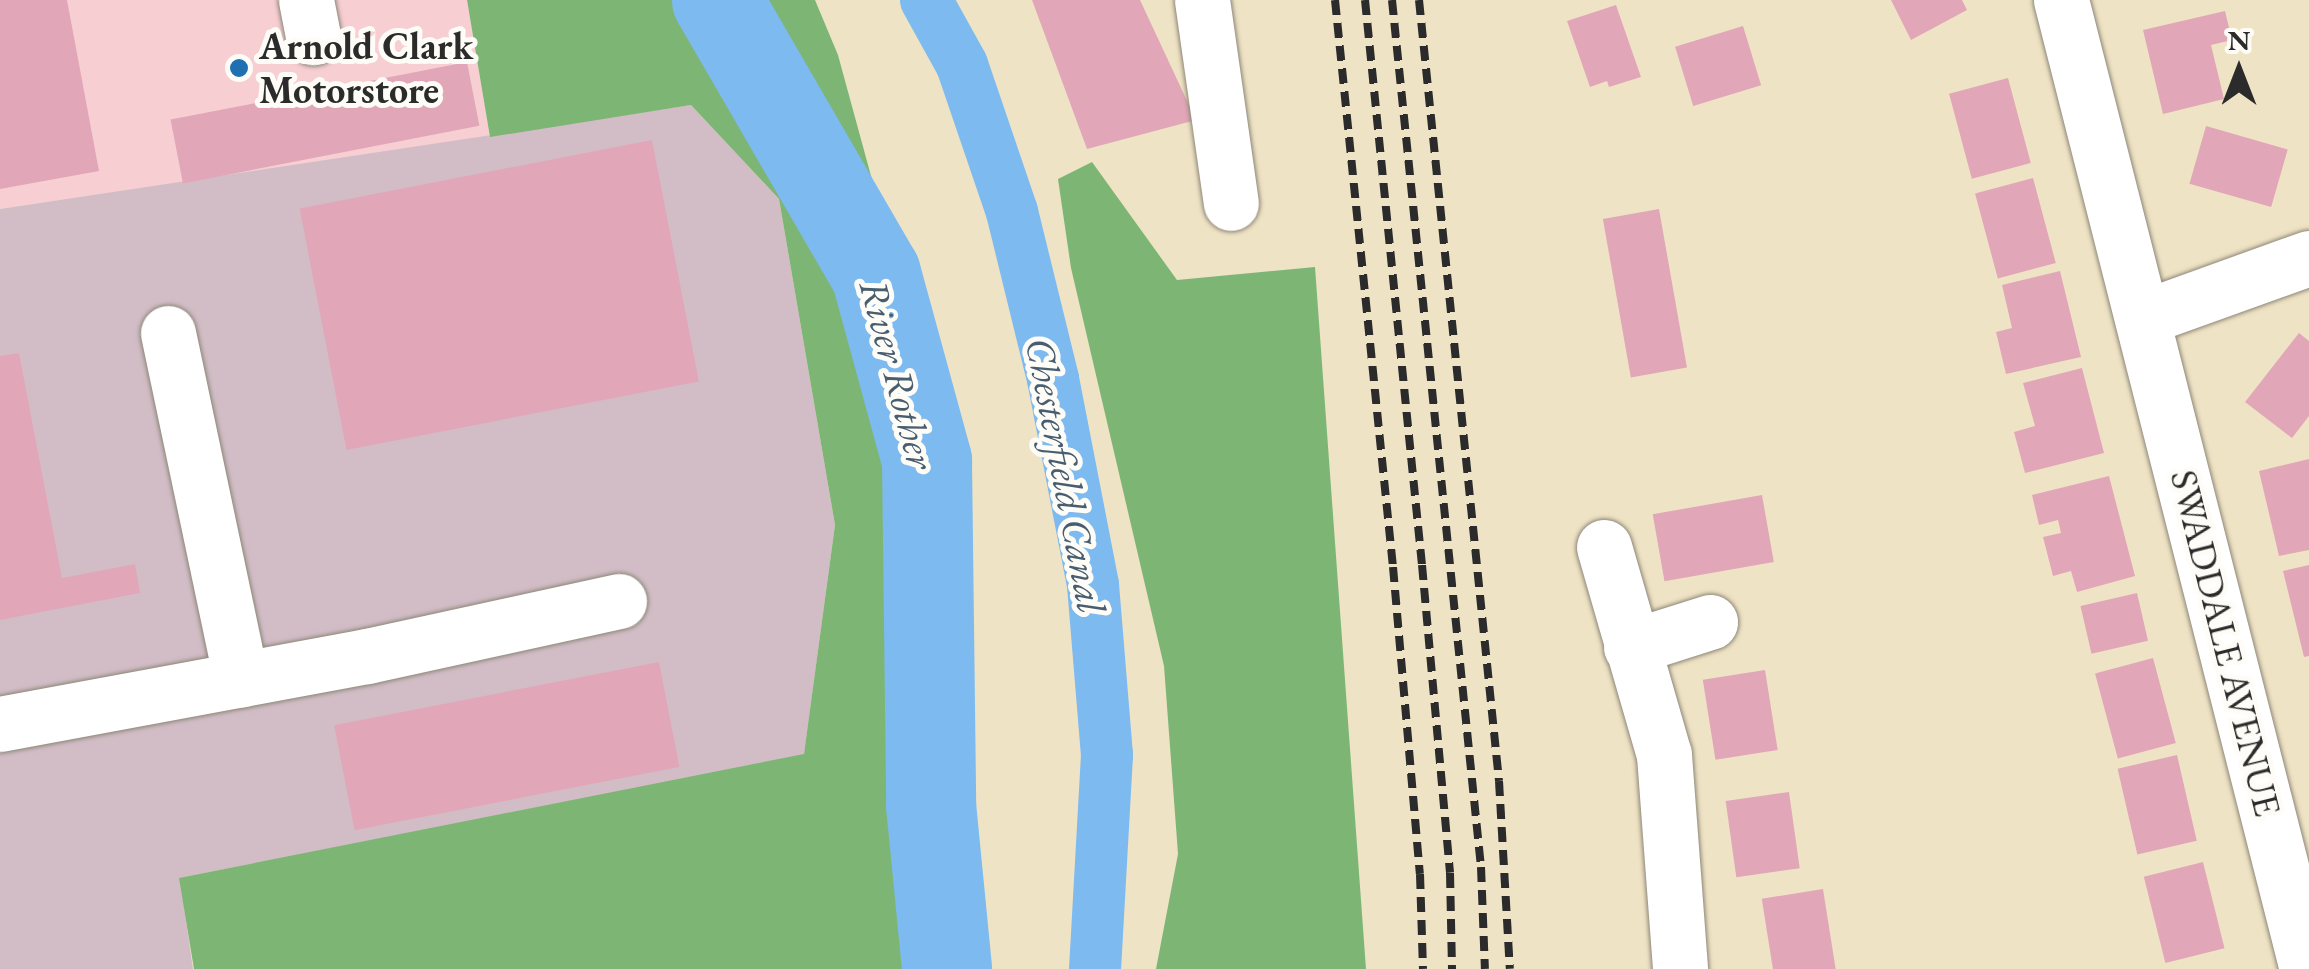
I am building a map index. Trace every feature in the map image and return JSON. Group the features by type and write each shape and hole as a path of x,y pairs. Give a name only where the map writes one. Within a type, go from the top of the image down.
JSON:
{"street":[{"path":"1202,0 1232,203"},
{"name":"SWADDALE AVENUE","path":"2061,0 2307,969"},
{"path":"2142,318 2309,258"},
{"path":"168,332 241,679"},
{"path":"1604,547 1664,754 1680,969"},
{"path":"0,724 367,656 619,600"},
{"path":"1631,647 1710,622"}],"shaded area":[{"name":"Arnold Clark Motorstore","path":"0,0 467,0 490,137 0,209"},
{"path":"691,105 779,199 835,525 804,755 180,878 193,969 0,969 0,209"}],"green space":[{"path":"467,0 815,0 838,55 945,447 953,969 194,969 179,878 804,754 835,525 779,199 691,105 490,137"},
{"path":"1092,162 1177,280 1315,267 1366,969 1156,969 1178,854 1164,666 1071,268 1058,179"}],"building":[{"path":"0,0 67,0 99,171 0,189"},
{"path":"1032,0 1140,0 1196,120 1087,149"},
{"path":"1891,0 1962,0 1967,10 1911,40"},
{"path":"1616,5 1641,77 1609,87 1607,81 1590,87 1567,21"},
{"path":"2225,11 2232,40 2211,45 2224,99 2163,114 2143,30"},
{"path":"1743,26 1761,85 1693,106 1675,47"},
{"path":"467,62 479,126 183,183 171,120"},
{"path":"2008,78 2031,163 1972,179 1949,94"},
{"path":"2206,126 2288,149 2271,207 2189,184"},
{"path":"652,140 699,381 347,450 300,209"},
{"path":"2033,178 2056,263 1998,279 1975,194"},
{"path":"1659,209 1687,368 1631,377 1603,219"},
{"path":"2060,271 2081,357 2006,374 1996,332 2012,328 2002,285"},
{"path":"2299,333 2309,341 2309,416 2292,438 2245,402"},
{"path":"19,353 62,578 135,564 140,593 0,620 0,356"},
{"path":"2082,368 2104,453 2025,473 2014,432 2035,426 2023,383"},
{"path":"2309,459 2309,550 2279,556 2259,471"},
{"path":"2109,476 2135,576 2077,592 2071,571 2053,576 2043,537 2061,533 2058,520 2039,525 2032,495"},
{"path":"1762,495 1774,562 1664,581 1653,514"},
{"path":"2309,565 2309,656 2304,657 2283,571"},
{"path":"2137,593 2148,641 2092,654 2080,606"},
{"path":"2153,658 2176,743 2118,759 2095,674"},
{"path":"659,662 679,767 354,830 334,725"},
{"path":"1765,670 1778,750 1715,760 1703,680"},
{"path":"2177,755 2197,841 2137,854 2118,769"},
{"path":"1789,792 1800,868 1736,877 1726,801"},
{"path":"2203,862 2225,948 2165,963 2144,877"},
{"path":"1823,889 1836,969 1773,969 1762,899"}],"waterway":[{"name":"River Rother","path":"717,0 876,274 927,461 931,805 947,969"},
{"name":"Chesterfield Canal","path":"926,0 962,65 1012,212 1053,379 1093,585 1107,755 1095,969"}],"railway":[{"path":"1335,0 1393,567 1420,874 1423,969"},
{"path":"1365,0 1450,873 1452,969"},
{"path":"1392,0 1481,867 1485,969"},
{"path":"1419,0 1499,781 1510,969"}],"place":[{"name":"Arnold Clark Motorstore","path":"239,68"}]}
